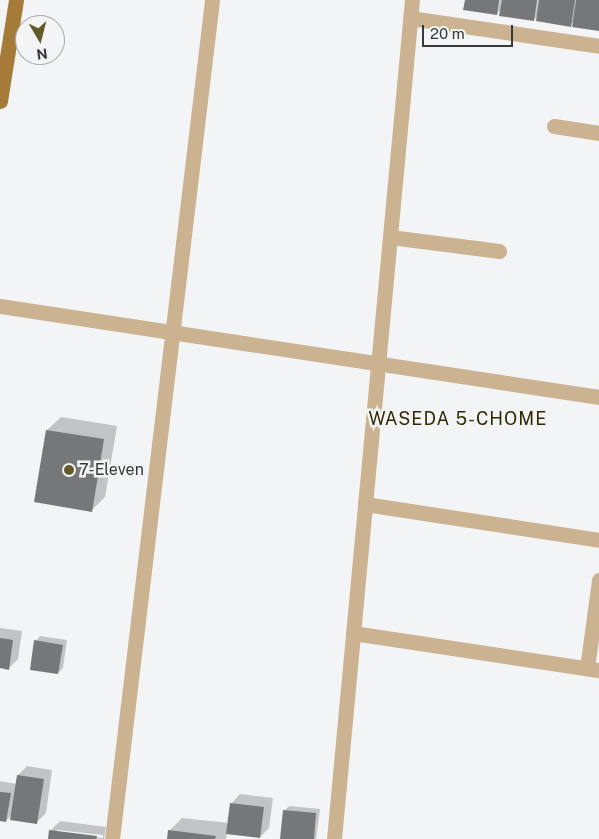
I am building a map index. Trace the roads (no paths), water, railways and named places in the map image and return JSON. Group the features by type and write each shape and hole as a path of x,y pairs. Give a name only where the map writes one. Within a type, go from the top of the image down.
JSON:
{"main road":[{"path":"0,101 16,0"}],"street":[{"path":"112,839 212,0"},
{"path":"334,839 412,0"},
{"path":"410,18 599,46"},
{"path":"554,126 599,133"},
{"path":"390,237 499,251"},
{"path":"0,306 599,397"},
{"path":"365,504 599,540"},
{"path":"353,633 593,669 599,580"}],"place":[{"name":"7-Eleven","path":"69,470"}],"district":[{"name":"WASEDA 5-CHOME","path":"458,419"}]}
